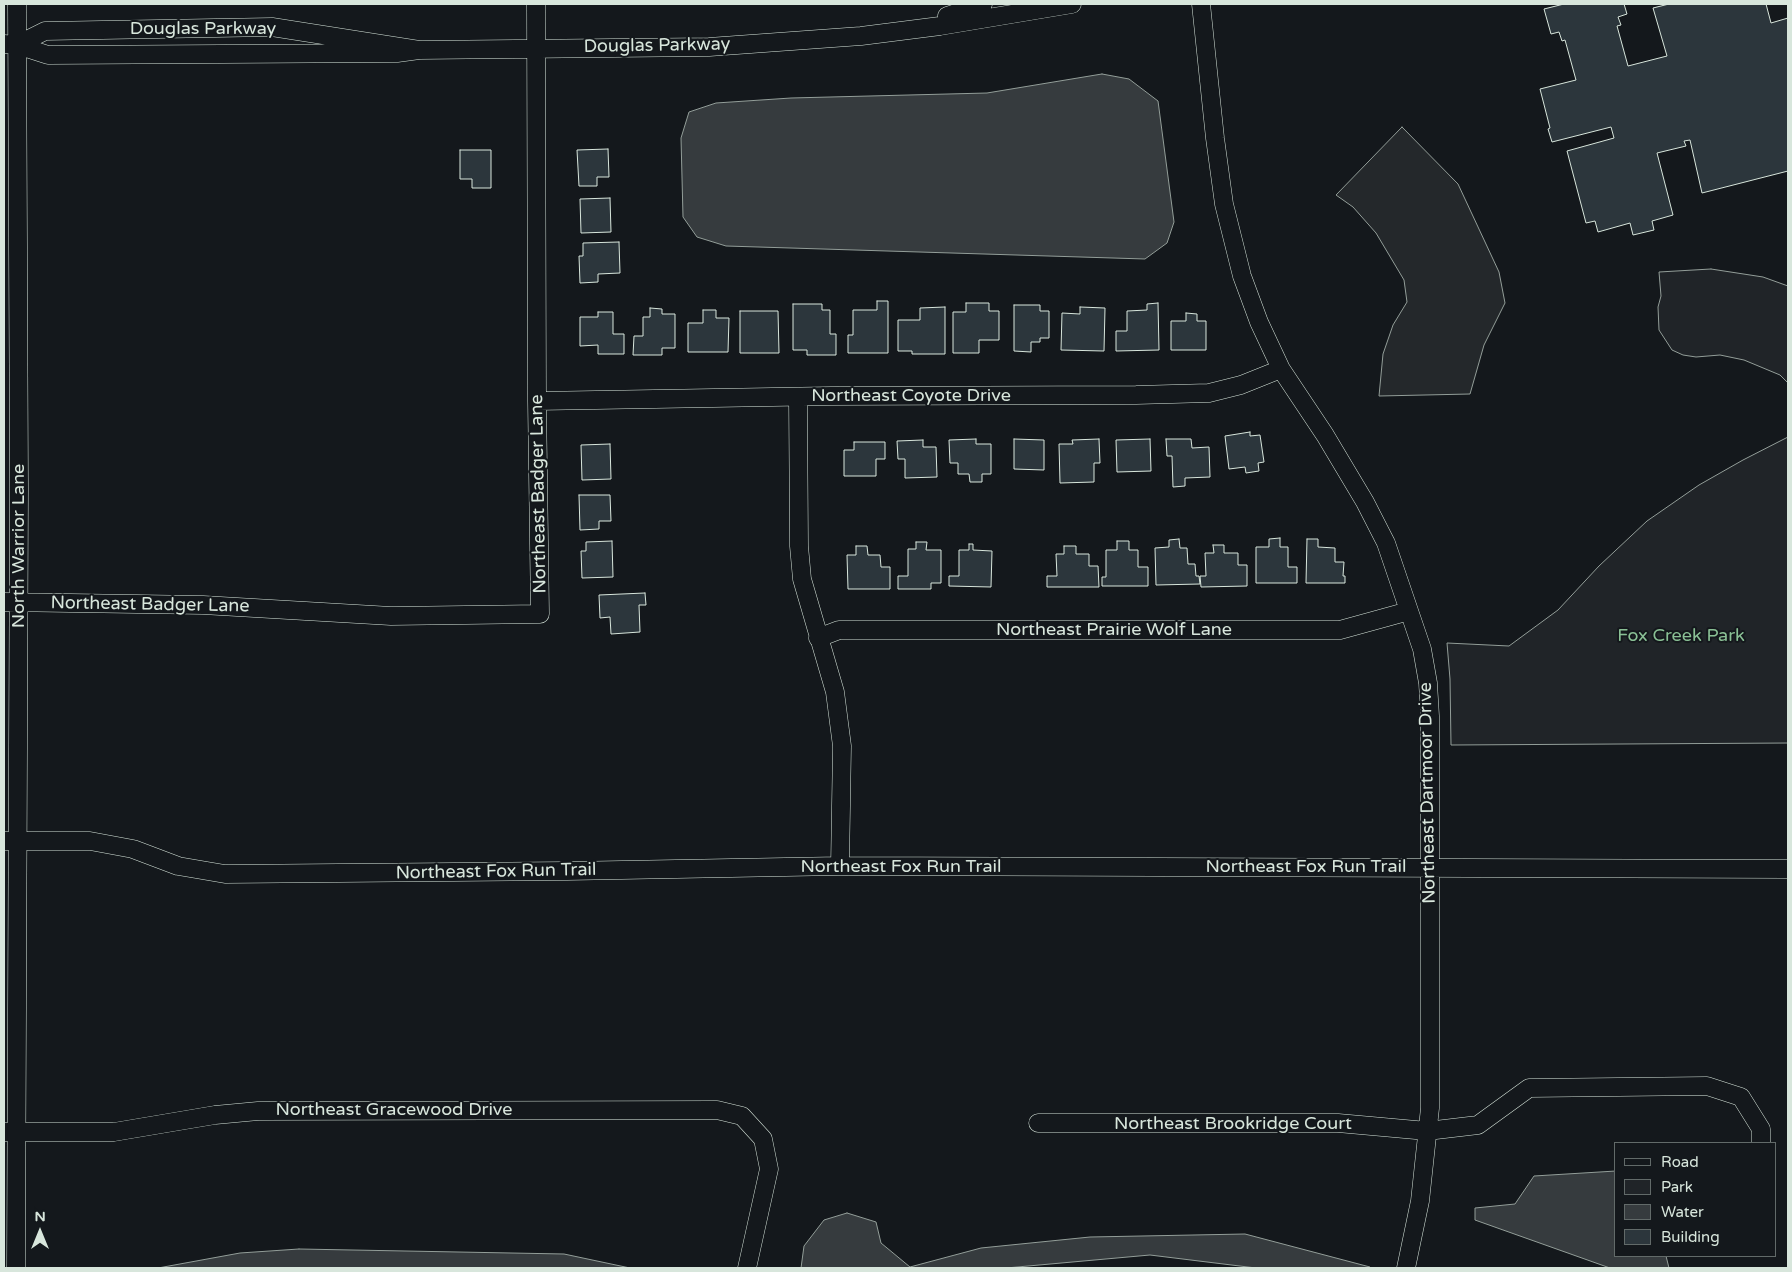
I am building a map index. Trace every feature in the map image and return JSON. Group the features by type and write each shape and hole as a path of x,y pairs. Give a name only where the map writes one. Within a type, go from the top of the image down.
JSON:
{"street":[{"name":"North Warrior Lane","path":"16,1268 10,1132 10,45 17,4"},
{"name":"Northeast Badger Lane","path":"11,602 203,604 391,616 540,614 537,401 536,4"},
{"name":"Douglas Parkway","path":"894,32 983,4"},
{"name":"Douglas Parkway","path":"10,45 48,55 387,54 419,50 709,46 861,36 940,26 1072,4"},
{"name":"Northeast Dartmoor Drive","path":"1201,4 1224,204 1242,276 1259,322 1281,368 1325,435 1365,502 1386,543 1422,649 1428,683 1430,716 1430,1108 1420,1201 1406,1268"},
{"name":"Douglas Parkway","path":"10,45 45,31 272,27 419,50"},
{"name":"Northeast Coyote Drive","path":"537,401 798,397 1126,396 1209,393 1241,385 1281,368"},
{"path":"798,397 799,546 802,579 835,692 842,746 840,866"},
{"name":"Northeast Prairie Wolf Lane","path":"818,638 840,630 1340,630 1410,611"},
{"name":"Northeast Fox Run Trail","path":"11,841 90,840 133,849 178,866 225,874 577,871 840,866 1788,869"},
{"name":"Northeast Brookridge Court","path":"1038,1123 1338,1123 1427,1131 1478,1125 1529,1088 1707,1086 1742,1097 1761,1129 1761,1142"},
{"name":"Northeast Gracewood Drive","path":"10,1132 114,1132 214,1115 258,1111 717,1110 742,1116 763,1139 768,1169 747,1268"}],"green space":[{"path":"1711,269 1763,277 1788,286 1788,383 1780,375 1744,360 1720,355 1696,357 1683,355 1672,350 1659,330 1658,307 1661,296 1659,272"},
{"name":"Fox Creek Park","path":"1788,437 1788,743 1451,745 1450,679 1447,643 1509,646 1558,610 1599,566 1647,521 1699,485"}],"shaded area":[{"path":"1402,127 1458,184 1499,272 1505,303 1484,345 1470,394 1379,396 1383,354 1393,325 1407,302 1404,280 1376,233 1353,207 1336,195"}],"water":[{"path":"1102,74 1129,79 1158,101 1174,222 1167,243 1145,259 726,246 697,237 683,217 681,138 689,112 716,103 791,98 987,93"},
{"path":"1614,1171 1614,1257 1666,1257 1669,1268 1610,1268 1475,1220 1475,1208 1515,1204 1534,1176"},
{"path":"847,1213 876,1222 881,1243 910,1267 981,1248 1090,1237 1245,1234 1370,1268 1256,1268 1150,1255 1006,1268 801,1268 804,1246 824,1220"},
{"path":"299,1249 564,1254 630,1268 158,1268 240,1253"}],"building":[{"path":"1564,4 1624,4 1627,14 1618,17 1621,25 1617,26 1628,66 1667,56 1653,8 1669,4 1766,4 1771,23 1788,18 1788,171 1702,193 1690,140 1684,141 1686,146 1657,153 1673,215 1652,221 1654,230 1633,235 1630,223 1598,232 1595,221 1586,223 1567,151 1614,138 1611,127 1552,142 1540,89 1576,80 1565,40 1562,41 1559,32 1551,34 1544,9"},
{"path":"608,149 609,177 597,177 597,186 579,186 577,150"},
{"path":"460,150 491,150 491,188 472,188 472,179 460,179"},
{"path":"610,198 611,232 581,233 580,199"},
{"path":"619,242 620,273 598,274 598,282 580,283 579,256 583,256 583,243"},
{"path":"877,301 888,301 888,353 848,353 848,335 853,335 853,310 877,310"},
{"path":"966,303 989,303 989,311 999,311 999,340 979,340 979,353 953,353 953,312 966,312"},
{"path":"1158,303 1159,350 1116,351 1116,331 1127,331 1127,311 1147,310 1147,304"},
{"path":"793,304 822,304 822,310 830,310 830,334 836,334 836,355 807,355 807,350 793,350"},
{"path":"1014,305 1040,305 1040,311 1049,311 1049,338 1040,338 1040,342 1031,342 1031,352 1014,351"},
{"path":"945,307 945,354 912,354 912,351 898,351 898,320 920,320 920,308"},
{"path":"1080,307 1105,308 1104,351 1061,350 1062,313 1080,314"},
{"path":"650,308 662,309 662,314 675,314 675,348 662,348 662,355 633,355 634,336 643,336 643,317 650,317"},
{"path":"703,310 716,310 716,318 729,318 728,352 688,352 688,323 703,323"},
{"path":"740,311 778,311 779,353 740,353"},
{"path":"598,312 613,312 613,334 624,334 624,354 598,354 598,345 580,346 580,317 598,317"},
{"path":"1186,313 1197,314 1197,321 1206,321 1206,350 1171,350 1171,321 1186,321"},
{"path":"1250,432 1250,436 1260,435 1264,462 1258,463 1259,471 1246,473 1245,467 1229,469 1225,436"},
{"path":"976,439 976,444 991,444 991,474 982,474 982,482 970,482 969,474 958,474 958,463 950,463 949,440"},
{"path":"1014,439 1044,440 1044,470 1014,469"},
{"path":"1099,439 1100,463 1094,463 1094,482 1060,483 1059,444 1073,444 1072,440"},
{"path":"1150,439 1151,471 1117,472 1116,440"},
{"path":"1166,439 1191,439 1192,448 1209,447 1210,477 1185,478 1185,486 1173,487 1172,456 1167,456"},
{"path":"923,440 923,447 936,447 937,477 905,478 905,459 898,459 897,441"},
{"path":"854,442 885,442 885,459 876,459 876,476 844,476 844,450 854,450"},
{"path":"610,444 611,479 582,480 581,445"},
{"path":"579,495 610,495 611,521 599,521 599,529 580,530"},
{"path":"1280,538 1280,547 1288,547 1288,567 1297,567 1297,583 1256,583 1256,547 1269,547 1269,539"},
{"path":"1179,539 1180,548 1187,548 1188,564 1195,564 1196,576 1199,576 1200,584 1156,585 1155,548 1169,547 1169,540"},
{"path":"1307,539 1318,539 1318,547 1335,548 1335,562 1344,562 1343,576 1345,576 1345,583 1306,583"},
{"path":"612,541 613,577 582,578 581,551 586,551 586,542"},
{"path":"1117,541 1129,541 1129,550 1138,550 1138,567 1148,567 1148,586 1102,586 1102,577 1106,577 1106,550 1117,550"},
{"path":"916,542 927,542 926,550 941,550 941,583 931,583 931,589 898,589 898,576 908,576 908,549 916,549"},
{"path":"969,544 973,544 973,550 992,551 991,587 949,586 949,576 959,576 959,550 969,550"},
{"path":"1213,545 1224,545 1224,553 1238,553 1238,565 1247,565 1247,586 1201,587 1200,576 1206,576 1205,553 1214,553"},
{"path":"856,546 867,546 868,555 880,555 881,567 890,567 890,589 848,589 847,555 856,555"},
{"path":"1064,546 1076,546 1076,554 1089,554 1089,566 1098,566 1099,587 1047,587 1047,576 1057,576 1056,554 1064,554"},
{"path":"645,593 646,605 639,605 640,632 611,634 610,617 600,618 599,595"}]}
